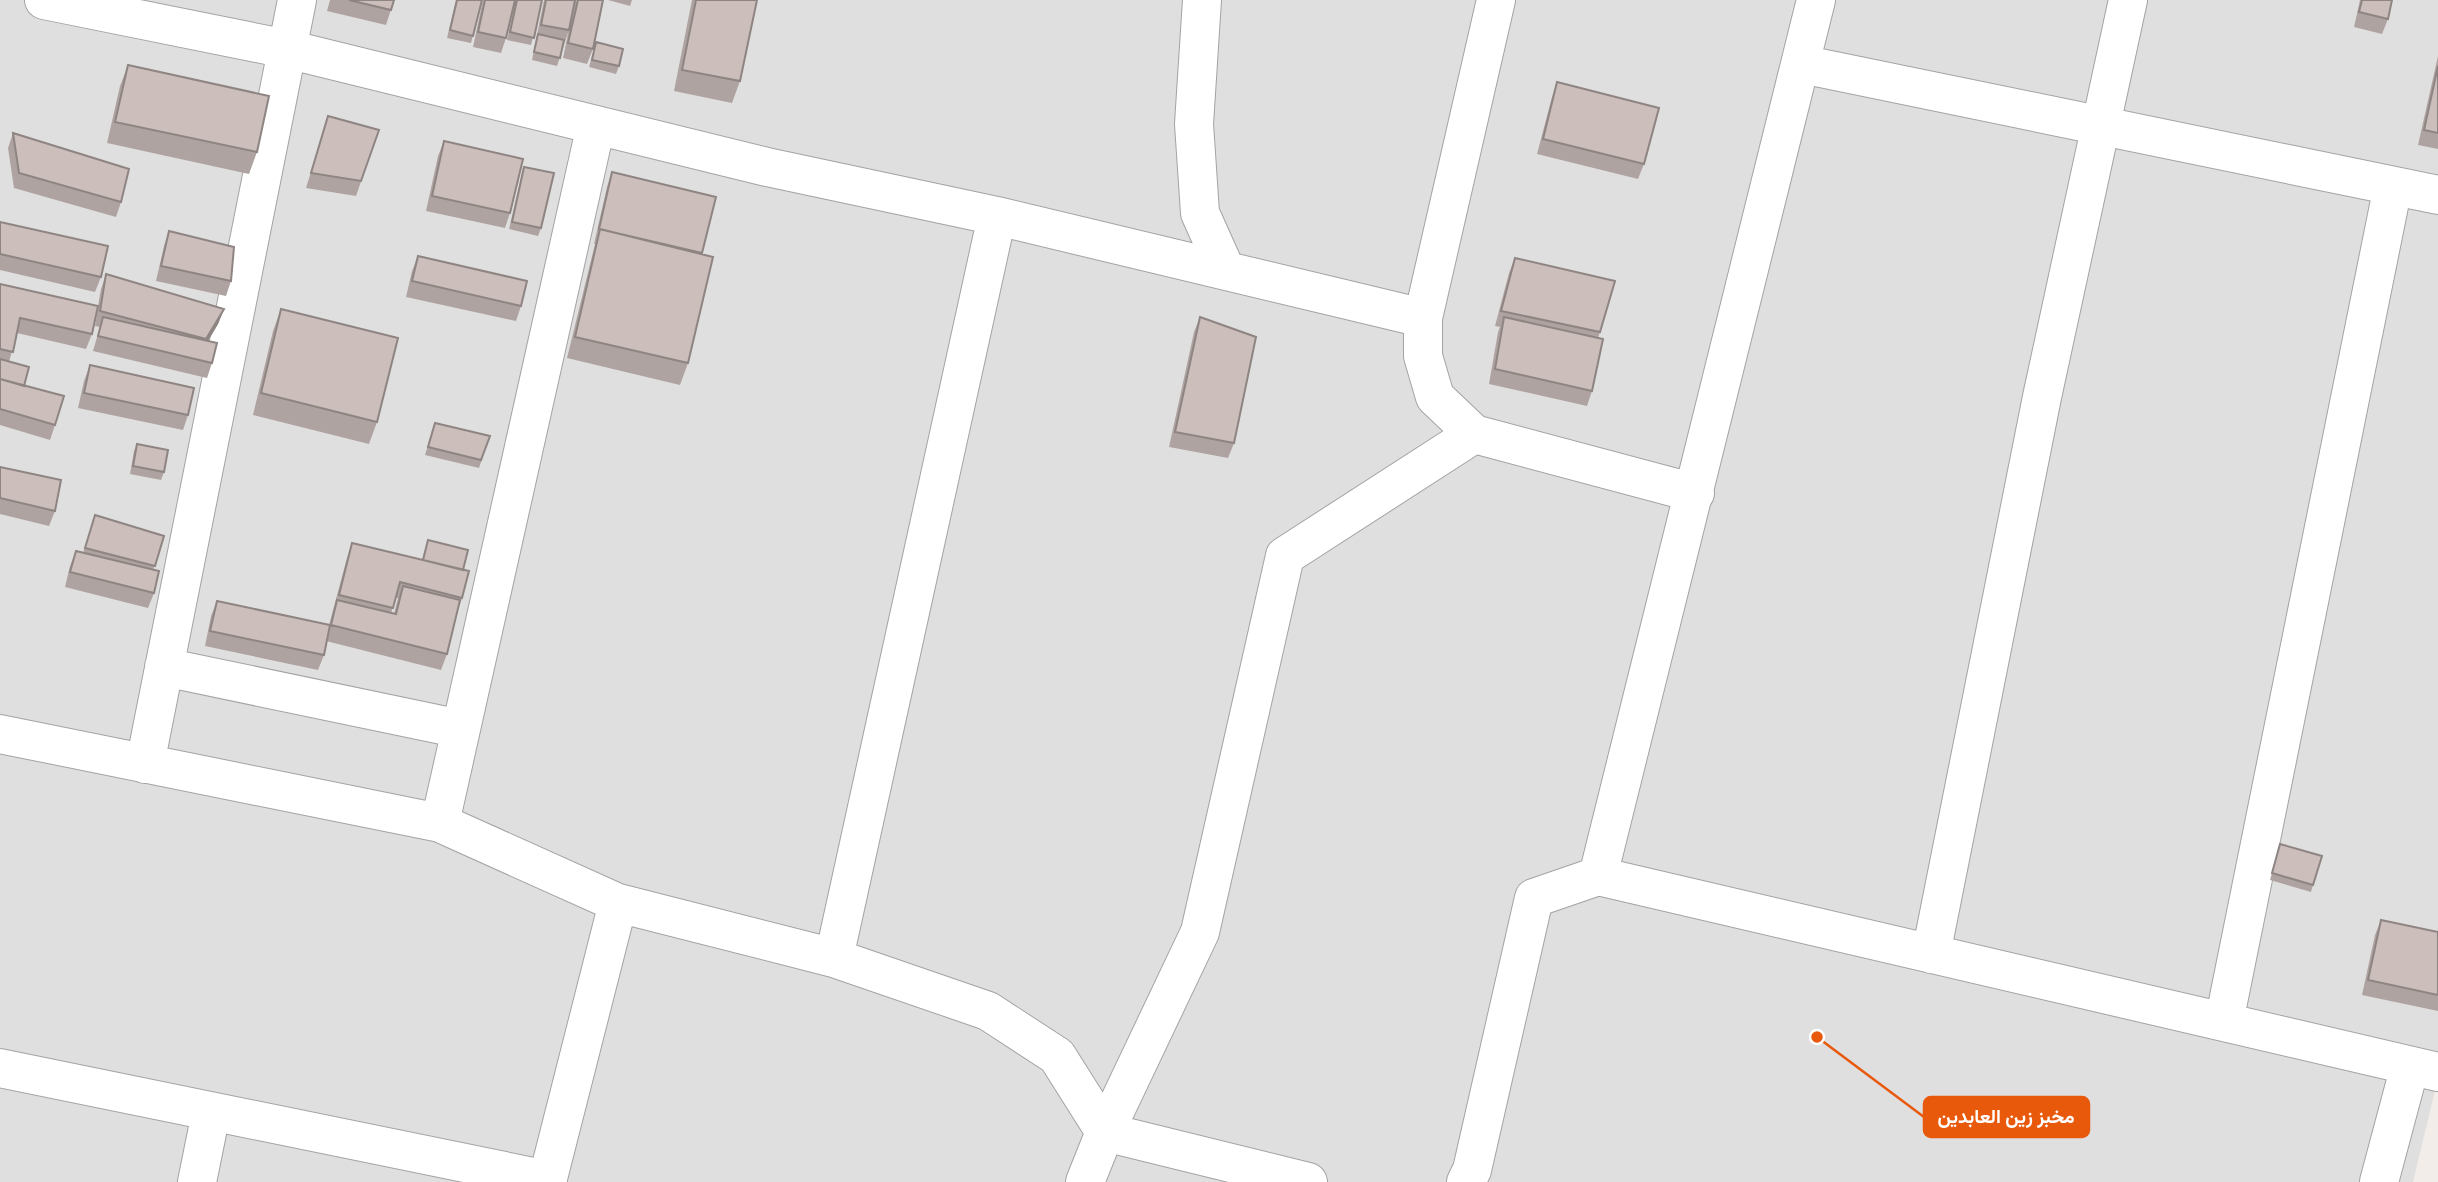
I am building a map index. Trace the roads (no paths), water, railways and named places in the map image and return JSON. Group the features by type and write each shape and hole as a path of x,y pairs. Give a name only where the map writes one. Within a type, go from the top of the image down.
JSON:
{"street":[{"path":"44,0 287,49 767,167 997,216 1423,318"},
{"path":"145,764 297,0"},
{"path":"1202,0 1194,124 1200,213 1226,271"},
{"path":"1496,0 1423,318 1423,356 1435,397 1474,434 1695,493"},
{"path":"1598,876 1816,0"},
{"path":"1931,954 2042,397 2128,0"},
{"path":"1801,64 2438,195"},
{"path":"440,823 596,125"},
{"path":"2224,1022 2393,186"},
{"path":"834,958 997,216"},
{"path":"1085,1182 1105,1132 1200,932 1285,556 1474,434"},
{"path":"164,667 461,729"},
{"path":"0,734 440,823 618,903 834,958 988,1011 1057,1056 1105,1132 1308,1182"},
{"path":"1466,1182 1472,1171 1534,898 1598,876 2424,1069 2379,1182"},
{"path":"0,1068 548,1181 618,903"},
{"path":"197,1182 211,1113"}],"place":[{"name":"مخبز زين العابدين","path":"1817,1037"}]}
